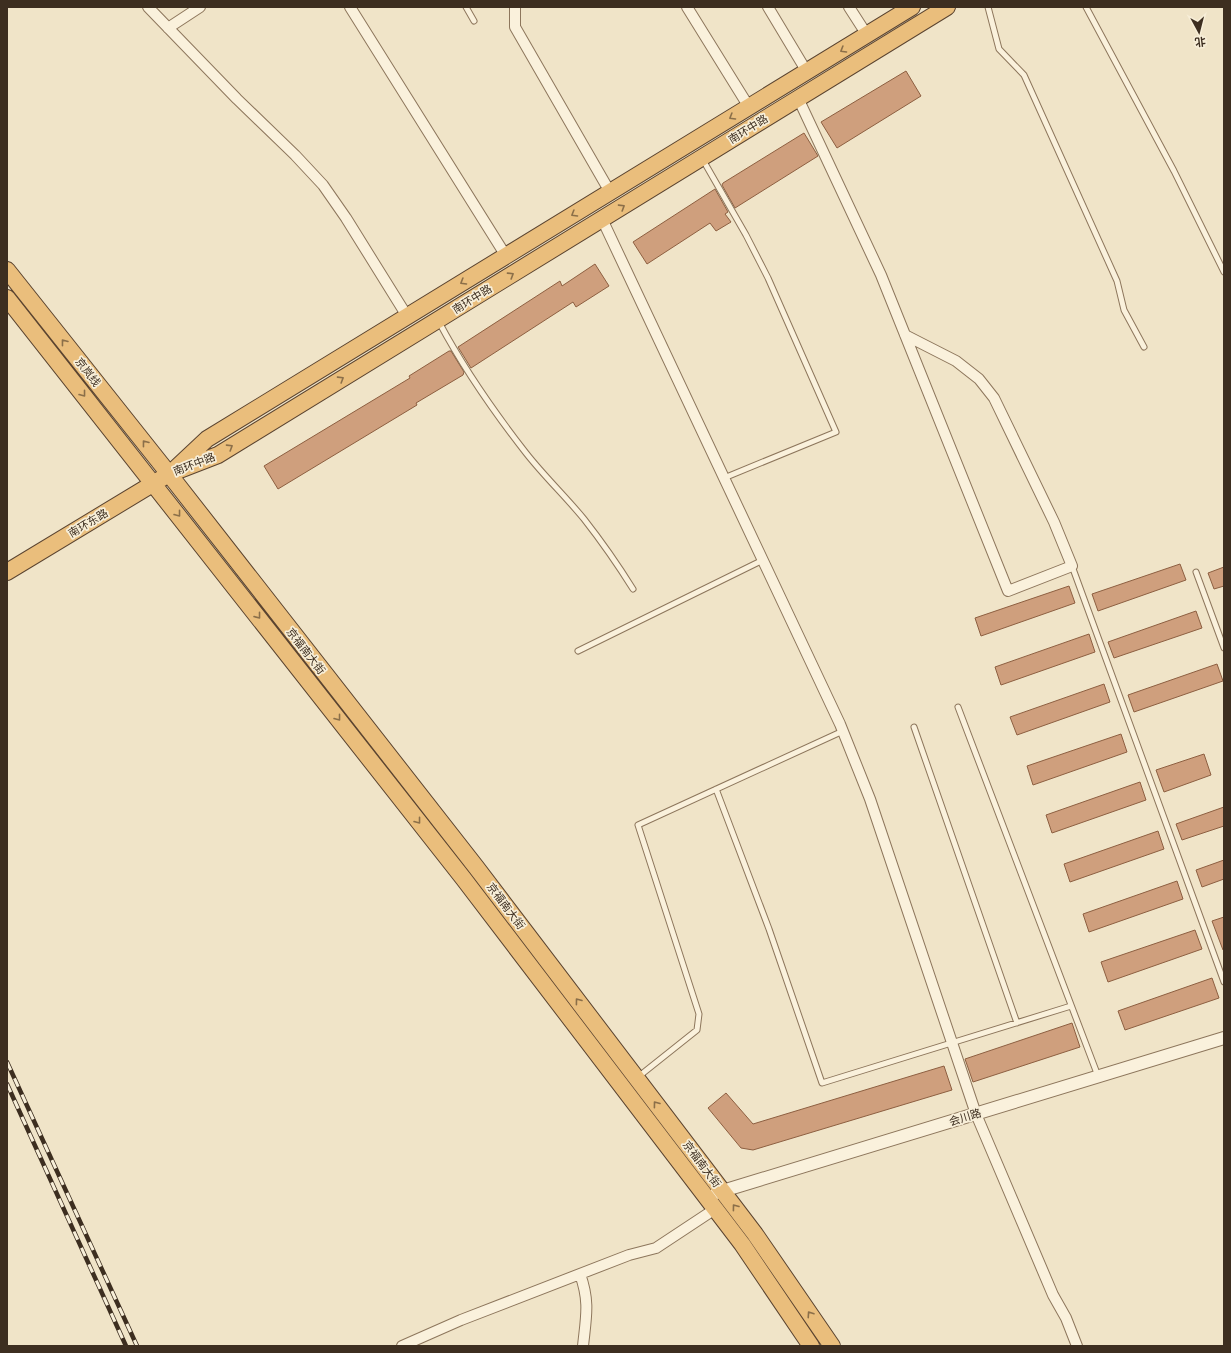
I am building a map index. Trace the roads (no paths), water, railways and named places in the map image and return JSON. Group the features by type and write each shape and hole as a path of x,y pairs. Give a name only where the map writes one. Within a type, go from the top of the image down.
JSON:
{"highway":[{"name":"南环中路","path":"169,474 207,439 912,7"},
{"name":"南环中路","path":"169,474 218,455 947,7"},
{"name":"京岚线","path":"7,270 169,474"},
{"name":"京岚线","path":"7,298 154,483"},
{"name":"南环东路","path":"7,572 169,474"},
{"name":"京福南大街","path":"169,474 476,867 723,1191 755,1234 832,1346"},
{"name":"京福南大街","path":"154,483 463,878 742,1244 812,1346"}],"street":[{"path":"148,7 237,99 296,155 323,185 346,218 407,316"},
{"path":"168,28 200,7"},
{"path":"350,7 506,256"},
{"path":"515,7 515,26 610,192"},
{"path":"687,7 749,107"},
{"path":"768,7 807,72"},
{"path":"849,7 867,35"},
{"path":"798,98 881,275 905,335 1008,591 1072,566 1054,522 994,398 979,379 956,361 905,335"},
{"path":"602,219 843,731 870,799 976,1114 1053,1295 1066,1318 1077,1346"},
{"name":"会川路","path":"710,1203 723,1191 1224,1038"},
{"path":"402,1346 461,1320 629,1255 656,1248 710,1203"},
{"path":"580,1274 586,1291 588,1311 583,1346"}],"lane":[{"path":"466,7 474,21"},
{"path":"988,7 999,49 1024,75 1117,281 1124,310 1144,347"},
{"path":"1086,7 1174,171 1224,272"},
{"path":"701,158 746,235 768,278 836,432 724,478"},
{"path":"438,320 455,353 473,381 527,454 584,519 608,550 633,589"},
{"path":"578,651 763,560"},
{"path":"1072,566 1224,982"},
{"path":"1196,572 1224,648"},
{"path":"958,707 1098,1077"},
{"path":"914,727 1017,1023"},
{"path":"637,1078 697,1030 699,1014 638,825 843,731"},
{"path":"716,789 769,929 822,1083 1071,1006"}],"railway":[{"path":"7,1062 137,1346"},
{"path":"7,1084 126,1346"}]}
